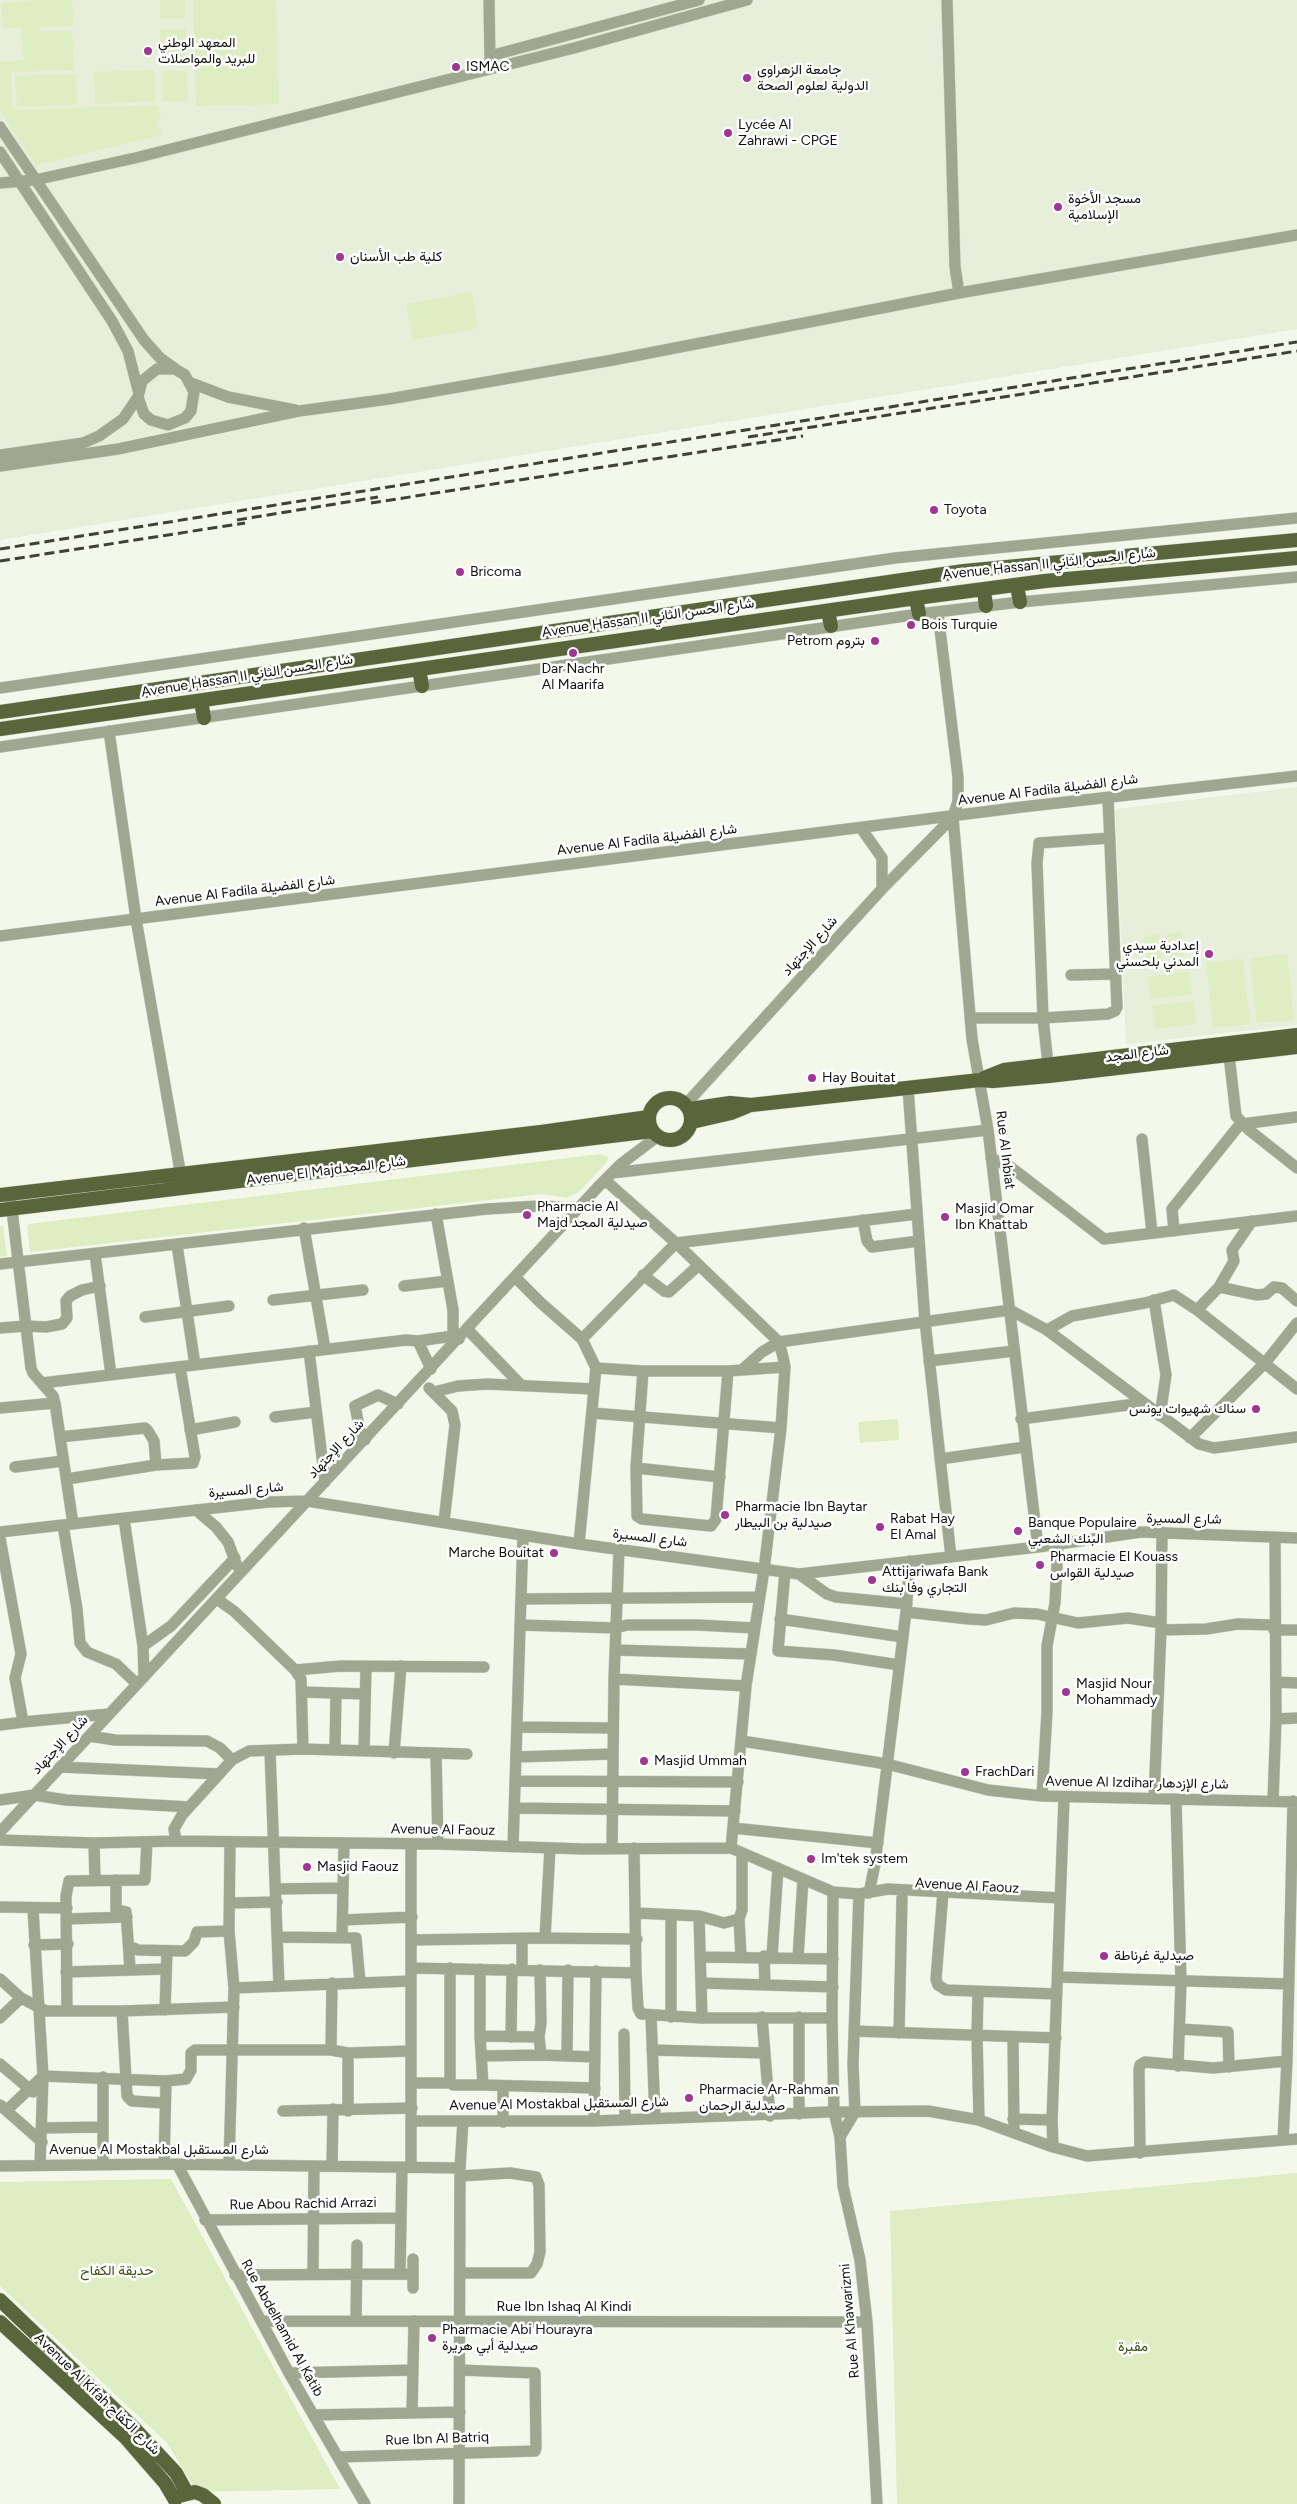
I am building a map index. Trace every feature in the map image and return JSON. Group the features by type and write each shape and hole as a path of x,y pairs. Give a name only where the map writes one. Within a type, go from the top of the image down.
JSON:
{"main road":[{"name":"Avenue Hassan II شارع الحسن الثاني","path":"0,712 964,571 1297,540"},
{"name":"Avenue Hassan II شارع الحسن الثاني","path":"0,730 916,598 984,591 1045,581 1297,558"},
{"path":"1018,586 1020,602"},
{"path":"984,591 986,606"},
{"path":"916,598 919,614"},
{"path":"828,611 831,626"},
{"path":"420,669 422,686"},
{"path":"201,701 204,718"},
{"name":"شارع المجد","path":"980,1080 1004,1070 1297,1035"},
{"name":"شارع المجد","path":"649,1117 651,1109 663,1098 679,1099 689,1112 730,1102 751,1105 980,1080 993,1081 1050,1076 1297,1047"},
{"path":"649,1117 655,1134 672,1140 679,1139 685,1135 689,1112"},
{"name":"Avenue El Majdشارع المجد","path":"5,1195 649,1117"},
{"name":"Avenue El Majdشارع المجد","path":"6,1210 655,1134"},
{"path":"97,1184 100,1199"},
{"name":"Avenue Al Kifah شارع الكفاح","path":"0,2300 134,2428 176,2473 178,2499"},
{"name":"Avenue Al Kifah شارع الكفاح","path":"0,2322 124,2437 178,2499"},
{"path":"178,2499 203,2495 214,2504"}],"street":[{"path":"489,0 490,69"},
{"path":"490,56 699,0"},
{"path":"0,182 36,180 135,158 490,69 747,0"},
{"path":"947,0 955,267 959,293"},
{"path":"0,127 144,340 160,358 185,375 191,383 194,402 191,411 177,423 159,424 151,420 139,406 138,394 125,343 0,152"},
{"path":"0,466 118,449 299,411 387,399 613,360 959,293 1297,235"},
{"path":"0,455 83,443 99,436 123,419 148,374 156,369 175,369"},
{"path":"191,383 228,397 299,411"},
{"path":"177,423 178,437"},
{"path":"0,688 895,558 1297,518"},
{"path":"0,747 919,614 1020,602 1297,577"},
{"name":"Rue Al Inbiat","path":"938,613 958,778 954,813 972,1039 988,1130 1021,1419 1038,1547"},
{"path":"109,731 136,919 183,1189"},
{"name":"Avenue Al Fadila شارع الفضيلة","path":"0,936 861,828 954,813 1108,798 1297,776"},
{"path":"970,1018 1043,1018 1112,1013 1117,1007 1108,798"},
{"name":"شارع الإجتهاد","path":"689,1112 882,889 954,813"},
{"path":"861,828 882,858 882,889"},
{"path":"1048,1064 1043,1018 1037,863 1039,843 1110,838"},
{"path":"1071,975 1116,974"},
{"path":"1230,1055 1236,1116 1242,1124 1297,1168"},
{"path":"908,1088 910,1140 925,1321 951,1557"},
{"path":"1174,1231 1172,1208 1231,1133 1242,1124 1297,1117"},
{"path":"609,1177 988,1130"},
{"name":"شارع الإجتهاد","path":"0,1832 420,1381 456,1338 468,1330 579,1208 655,1134"},
{"path":"1142,1139 1152,1233"},
{"path":"991,1158 1012,1168 1104,1239 1297,1216"},
{"path":"609,1177 779,1342 785,1367 781,1428 764,1570 746,1686 731,1848"},
{"path":"5,1195 6,1210 20,1262 33,1373 53,1396 55,1403 67,1478 68,1525 80,1643 86,1652 116,1664 141,1680"},
{"path":"0,1264 436,1214 539,1206 579,1208"},
{"path":"42,1383 406,1340 456,1338 436,1214"},
{"path":"582,1339 676,1243 917,1214"},
{"path":"863,1220 867,1241 872,1247 919,1241"},
{"path":"1197,1310 1219,1287 1234,1261 1232,1250 1252,1221"},
{"path":"304,1228 325,1349"},
{"path":"177,1244 195,1366"},
{"path":"96,1254 111,1375"},
{"path":"643,1275 664,1291 669,1292 699,1265"},
{"path":"515,1277 582,1339 596,1368 579,1544"},
{"path":"404,1286 448,1281"},
{"path":"0,1328 46,1327 62,1324 67,1318 66,1301 70,1296 100,1286"},
{"path":"1219,1287 1257,1295 1266,1294 1274,1287 1282,1288 1297,1301"},
{"path":"273,1300 363,1290"},
{"path":"1047,1330 1072,1316 1174,1295 1197,1310 1297,1389"},
{"path":"1154,1300 1166,1376 1160,1416"},
{"path":"145,1317 229,1306"},
{"path":"744,1368 762,1352 779,1342 1010,1310 1047,1330 1143,1404 1190,1438 1205,1446 1214,1448 1297,1437"},
{"path":"1190,1438 1265,1363 1297,1323"},
{"path":"468,1330 522,1386"},
{"path":"418,1341 431,1369"},
{"path":"309,1351 325,1482"},
{"path":"929,1361 1014,1352"},
{"path":"67,1478 156,1465 193,1463 194,1457 180,1367"},
{"path":"596,1368 643,1371 728,1371 744,1368 785,1367"},
{"path":"643,1371 635,1512 642,1519 715,1524 728,1371"},
{"path":"420,1381 434,1392 452,1411 455,1425 444,1522"},
{"path":"434,1392 458,1386 487,1384 594,1389"},
{"path":"364,1440 360,1431 355,1406 378,1394 398,1404"},
{"path":"0,1408 55,1403"},
{"path":"1021,1419 1143,1404"},
{"path":"275,1417 316,1412"},
{"path":"592,1413 781,1428"},
{"path":"190,1430 235,1422"},
{"path":"60,1437 145,1428 154,1442 156,1465"},
{"path":"940,1459 1025,1447"},
{"path":"15,1467 63,1461"},
{"path":"636,1468 720,1477"},
{"name":"شارع المسيرة","path":"0,1532 268,1502 307,1501 579,1544 799,1574 1162,1532 1297,1538"},
{"path":"196,1510 216,1526 228,1542 239,1574"},
{"path":"124,1519 142,1646 141,1680"},
{"path":"1154,1799 1161,1627 1162,1532"},
{"path":"513,1847 523,1535"},
{"path":"1273,1801 1276,1719 1275,1537"},
{"path":"0,1538 21,1654 15,1678 23,1722"},
{"path":"1042,1796 1046,1712 1046,1646 1055,1603 1058,1544"},
{"path":"612,1848 614,1679 619,1549"},
{"path":"142,1646 171,1626 235,1558"},
{"path":"840,2137 855,2112 854,2030 868,1893 878,1843 907,1608 910,1561"},
{"path":"785,1572 778,1651 834,1655 899,1665"},
{"path":"799,1574 827,1594 836,1597 969,1619 986,1620 1014,1613 1052,1617 1078,1624 1120,1618 1161,1627 1206,1629 1238,1624 1297,1630"},
{"path":"521,1598 759,1597"},
{"path":"217,1599 235,1612 295,1670 301,1679 303,1749"},
{"path":"780,1620 903,1637"},
{"path":"520,1624 616,1628 646,1624 754,1628"},
{"path":"615,1650 750,1654"},
{"path":"295,1670 366,1666 484,1666"},
{"path":"364,1751 366,1666"},
{"path":"394,1753 401,1666"},
{"path":"614,1679 746,1686"},
{"path":"1276,1682 1297,1683"},
{"path":"302,1692 366,1694"},
{"path":"335,1750 336,1693"},
{"path":"0,1725 109,1714"},
{"path":"1276,1719 1297,1718"},
{"path":"517,1727 613,1728"},
{"path":"89,1736 115,1740 207,1742 220,1748 232,1760"},
{"name":"Avenue Al Izdihar شارع الإزدهار","path":"742,1741 887,1764 988,1790 1042,1796 1295,1802"},
{"path":"176,1841 176,1823 232,1760 249,1751 303,1749 467,1754"},
{"path":"270,1751 279,1986"},
{"path":"436,1754 438,1844"},
{"path":"516,1757 553,1754 613,1754"},
{"path":"60,1767 219,1774"},
{"path":"515,1781 738,1782"},
{"path":"0,1800 34,1795 66,1800 189,1807"},
{"path":"1053,2147 1052,2120 1064,1798"},
{"path":"1176,1800 1181,1982 1178,2066"},
{"path":"1283,2140 1292,2003 1288,1984 1295,1802"},
{"path":"514,1808 735,1811"},
{"path":"733,1828 878,1843"},
{"name":"Avenue Al Faouz","path":"0,1840 94,1843 176,1841 438,1844 550,1848 731,1848 833,1892 868,1893 882,1897 902,1898 943,1896"},
{"path":"67,2011 66,1972 68,1944 66,1896 70,1881 144,1880 147,1842"},
{"path":"94,1843 95,1880"},
{"path":"229,2165 234,2007 229,1930 230,1843"},
{"path":"342,1937 344,1844"},
{"path":"400,2274 401,2218 413,2121 411,1844"},
{"path":"545,1938 550,1848"},
{"path":"634,1848 637,1939 636,1973 639,2012 643,2016 832,2018"},
{"path":"741,1956 738,1919 742,1910 742,1853"},
{"path":"765,1984 778,1868"},
{"path":"798,1958 803,1879"},
{"path":"116,1880 116,1910 126,1912 127,1918 130,1968"},
{"path":"276,1889 343,1888"},
{"name":"Avenue Al Faouz","path":"868,1893 883,1889 943,1896 1060,1902"},
{"name":"Rue Al Khawarizmi","path":"833,1892 832,2018 834,2112 840,2137 843,2186 860,2260 867,2322 877,2504"},
{"path":"943,1896 936,1979 938,1985 946,1990 1057,1994"},
{"path":"899,2033 902,1898"},
{"path":"230,1903 277,1902"},
{"path":"0,1907 33,1908 67,1914 127,1918"},
{"path":"33,1908 37,2008 43,2076 40,2165"},
{"path":"636,1913 699,1916 724,1923 738,1919"},
{"path":"671,1915 671,2017"},
{"path":"699,1916 702,2018"},
{"path":"343,1920 412,1917"},
{"path":"129,1946 138,1950 186,1951 193,1944 196,1933 200,1931 229,1930"},
{"path":"278,1937 353,1937 357,1940 360,1982"},
{"path":"512,2037 517,1969 522,1939"},
{"path":"412,1940 637,1939"},
{"path":"34,1945 68,1944"},
{"path":"165,2010 167,1951"},
{"path":"700,1957 768,1956 833,1959"},
{"path":"66,1972 130,1968 166,1969"},
{"path":"412,1968 636,1973"},
{"path":"450,1968 451,2083"},
{"path":"480,1969 480,2036 483,2085"},
{"path":"540,1970 541,2023 539,2037 541,2055"},
{"path":"568,1970 568,2056"},
{"path":"594,2121 596,1971"},
{"path":"1058,1977 1288,1984"},
{"path":"0,1979 21,1998 46,2011 122,2011 234,2007"},
{"path":"234,1988 411,1981"},
{"path":"332,1983 332,2050"},
{"path":"701,1983 833,1987"},
{"path":"978,1992 976,2035 979,2120"},
{"path":"0,2018 21,1998"},
{"path":"122,2011 129,2099 165,2103"},
{"path":"651,2016 655,2117"},
{"path":"762,2017 770,2116"},
{"path":"799,2017 799,2114"},
{"path":"1180,2029 1228,2032 1229,2067"},
{"path":"854,2030 1013,2038 1056,2038"},
{"path":"624,2034 625,2118"},
{"path":"480,2036 539,2037"},
{"path":"1013,2038 1014,2132"},
{"path":"42,2142 4,2107 43,2076 166,2081 186,2079 191,2070 193,2051 233,2049 332,2050 348,2053 411,2051"},
{"path":"652,2050 765,2053"},
{"path":"348,2053 348,2111"},
{"path":"481,2056 541,2055 595,2057"},
{"path":"1140,2153 1140,2065 1150,2062 1178,2066 1229,2067 1287,2061"},
{"path":"0,2064 42,2099"},
{"path":"103,2077 103,2164"},
{"path":"164,2164 166,2081"},
{"path":"412,2083 595,2088"},
{"path":"503,2086 503,2122"},
{"path":"283,2111 348,2111 412,2108"},
{"path":"332,2166 333,2110"},
{"name":"Avenue Al Mostakbal شارع المستقبل","path":"413,2121 594,2121 655,2117 770,2116 834,2112 928,2111 979,2120 1053,2147 1088,2156 1297,2139"},
{"path":"1014,2119 1052,2120"},
{"path":"459,2504 460,2172 463,2121"},
{"path":"42,2128 103,2127"},
{"name":"Avenue Al Mostakbal شارع المستقبل","path":"0,2166 177,2164 407,2167 536,2177 539,2184 540,2252 537,2264 531,2273 460,2273"},
{"name":"Rue Abdelhamid Al Katib","path":"177,2164 235,2275 289,2373 340,2457 364,2504"},
{"path":"313,2273 314,2166"},
{"name":"Rue Abou Rachid Arrazi","path":"205,2220 401,2218"},
{"path":"356,2321 357,2245"},
{"path":"412,2288 413,2259"},
{"path":"235,2275 313,2273 412,2274"},
{"name":"Rue Ibn Ishaq Al Kindi","path":"261,2321 867,2322"},
{"path":"412,2412 414,2321"},
{"path":"289,2373 413,2370"},
{"name":"Rue Ibn Al Batriq","path":"340,2457 534,2451 536,2448 535,2372 460,2370"},
{"path":"314,2415 460,2412"}],"shaded area":[{"path":"0,0 1297,0 1297,329 0,540"},
{"name":"إعدادية سيدي المدني بلحسني","path":"1297,787 1297,1025 1126,1044 1115,809"}],"green space":[{"path":"72,0 73,26 40,27 41,31 72,31 74,70 11,72 12,110 158,105 161,118 157,124 162,135 36,165 0,111 0,62 24,60 21,28 3,28 1,3"},
{"path":"160,0 185,0 185,19 160,19"},
{"path":"193,0 276,0 279,104 196,106"},
{"path":"160,29 186,29 186,58 161,58"},
{"path":"154,70 155,101 95,104 94,72"},
{"path":"162,71 187,71 188,101 162,101"},
{"path":"76,74 77,105 17,107 15,76"},
{"path":"472,292 478,328 413,340 406,304"},
{"path":"1181,932 1184,959 1170,960 1167,934"},
{"path":"1159,935 1162,962 1147,963 1144,936"},
{"path":"1287,954 1294,1020 1257,1023 1250,958"},
{"path":"1243,959 1250,1024 1213,1028 1206,962"},
{"path":"1189,972 1192,994 1151,999 1148,977"},
{"path":"1193,1001 1196,1024 1155,1029 1152,1006"},
{"path":"601,1154 608,1157 607,1162 579,1192 567,1198 542,1194 30,1252 27,1226 29,1224"},
{"path":"3,1225 7,1256 0,1257 0,1226"},
{"path":"898,1419 899,1440 860,1443 858,1422"},
{"name":"مقبرة","path":"1297,2173 1297,2504 897,2504 890,2211"},
{"name":"حديقة الكفاح","path":"171,2179 340,2489 197,2492 167,2443 0,2286 0,2182"}],"railway":[{"path":"0,549 1297,342"},
{"path":"748,437 1297,351"},
{"path":"371,503 803,436"},
{"path":"237,520 378,497"},
{"path":"0,561 245,523"}],"place":[{"name":"المعهد الوطني للبريد والمواصلات","path":"148,51"},
{"name":"ISMAC","path":"456,67"},
{"name":"جامعة الزهراوي الدولية لعلوم الصحة","path":"747,78"},
{"name":"Lycée Al Zahrawi - CPGE","path":"728,133"},
{"name":"مسجد الأخوة الإسلامية","path":"1058,207"},
{"name":"كلية طب الأسنان","path":"340,257"},
{"name":"Toyota","path":"934,510"},
{"name":"Bricoma","path":"460,572"},
{"name":"Bois Turquie","path":"911,625"},
{"name":"Petrom بتروم","path":"875,641"},
{"name":"Dar Nachr Al Maarifa","path":"573,653"},
{"name":"إعدادية سيدي المدني بلحسني","path":"1209,954"},
{"name":"Hay Bouitat","path":"812,1078"},
{"name":"Pharmacie Al Majd صيدلية المجد","path":"527,1215"},
{"name":"Masjid Omar Ibn Khattab","path":"945,1217"},
{"name":"سناك شهيوات يونس","path":"1256,1409"},
{"name":"Pharmacie Ibn Baytar صيدلية بن البيطار","path":"725,1515"},
{"name":"Rabat Hay El Amal","path":"880,1527"},
{"name":"Banque Populaire البنك الشعبي","path":"1018,1531"},
{"name":"Marche Bouitat","path":"554,1553"},
{"name":"Pharmacie El Kouass صيدلية القواس","path":"1040,1565"},
{"name":"Attijariwafa Bank التجاري وفا بنك","path":"872,1580"},
{"name":"Masjid Nour Mohammady","path":"1066,1692"},
{"name":"Masjid Ummah","path":"644,1761"},
{"name":"FrachDari","path":"965,1772"},
{"name":"Im'tek system","path":"811,1859"},
{"name":"Masjid Faouz","path":"307,1867"},
{"name":"صيدلية غرناطة","path":"1104,1956"},
{"name":"Pharmacie Ar-Rahman صيدلية الرحمان","path":"689,2098"},
{"name":"Pharmacie Abi Hourayra صيدلية أبي هريرة","path":"432,2338"}]}
